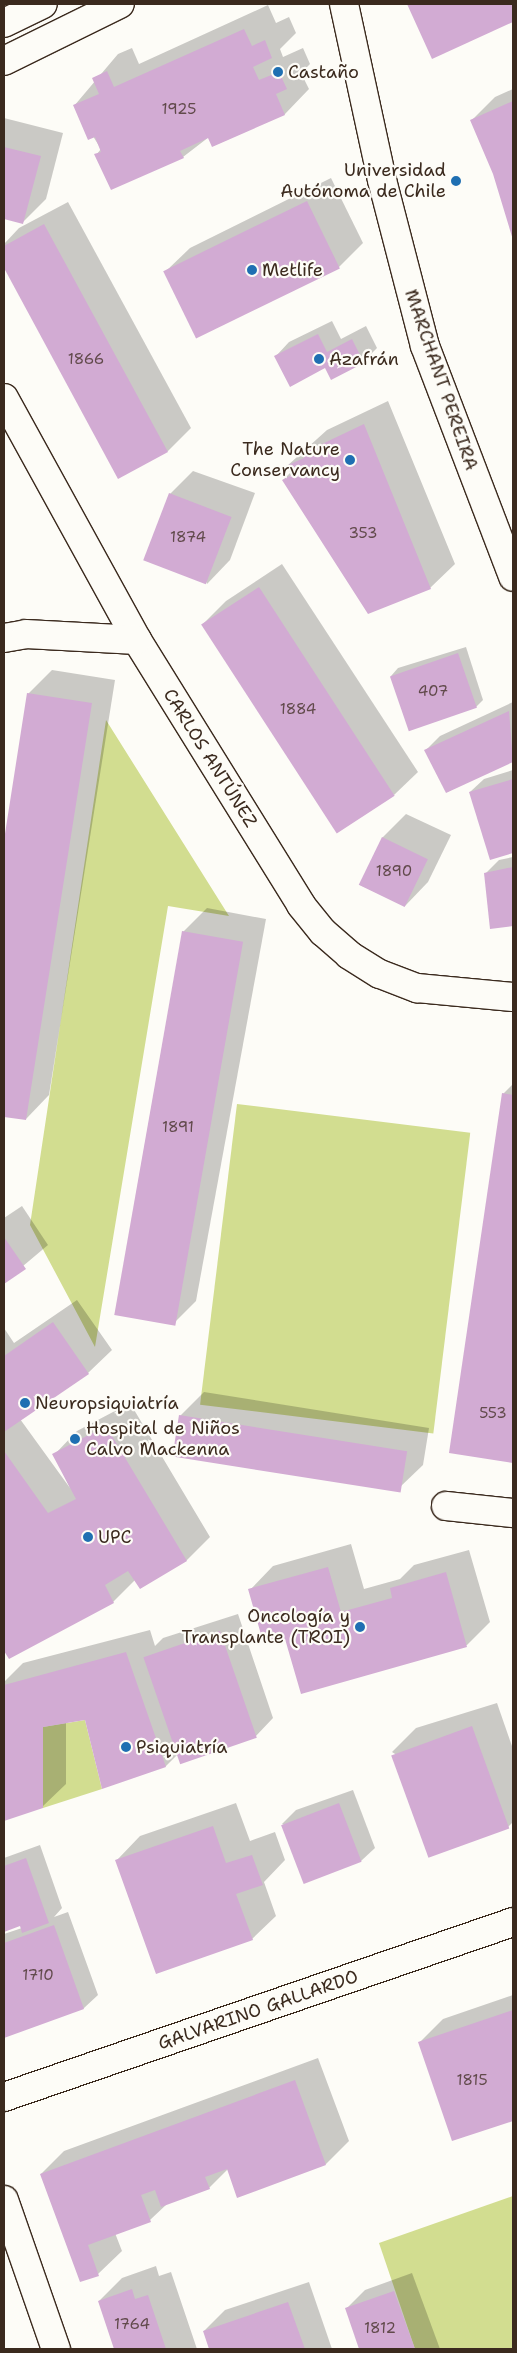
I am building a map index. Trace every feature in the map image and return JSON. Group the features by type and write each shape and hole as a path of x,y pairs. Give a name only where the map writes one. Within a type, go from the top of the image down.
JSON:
{"street":[{"path":"4,23 43,4"},
{"path":"4,60 120,4"},
{"name":"MARCHANT PEREIRA","path":"344,4 382,180 425,346 512,569"},
{"name":"CARLOS ANTÚNEZ","path":"4,398 137,640 301,905 323,932 364,964 417,988 513,998"},
{"path":"4,638 26,634 137,640"},
{"path":"446,1506 513,1513"},
{"name":"GALVARINO GALLARDO","path":"4,2097 513,1922"},
{"path":"4,2200 56,2349"}],"green space":[{"path":"106,720 229,916 168,906 95,1347 30,1225"},
{"path":"237,1104 470,1133 433,1433 200,1405"},
{"path":"85,1720 102,1789 43,1808 43,1727"},
{"path":"513,2196 513,2349 415,2349 379,2243"}],"building":[{"path":"407,4 513,4 513,22 432,59"},
{"path":"244,29 252,46 265,40 272,58 253,67 259,80 279,72 287,89 276,94 285,115 212,147 208,138 180,151 184,158 111,190 94,154 101,152 95,137 88,140 73,105 99,94 92,78 107,71 114,87"},
{"path":"513,101 513,240 493,174 470,120"},
{"path":"4,147 41,156 23,224 4,219"},
{"name":"Metlife","path":"307,201 340,268 196,339 163,271"},
{"path":"44,224 168,452 118,479 4,268 4,246"},
{"name":"Azafrán","path":"318,334 327,352 352,339 364,363 331,380 325,368 290,387 274,356"},
{"path":"364,424 431,589 368,614 282,480 292,475 286,466 304,458 301,454"},
{"path":"169,493 232,517 206,584 143,560"},
{"path":"259,587 395,796 337,833 201,625"},
{"path":"458,653 477,708 409,731 390,676"},
{"path":"27,693 92,703 26,1120 4,1117 4,840"},
{"path":"509,711 513,762 446,793 424,750"},
{"path":"513,779 513,853 490,860 469,792"},
{"path":"382,837 428,859 405,907 359,885"},
{"path":"513,867 513,926 490,929 484,873"},
{"path":"182,931 243,942 175,1326 114,1315"},
{"path":"502,1093 513,1095 513,1463 449,1453"},
{"path":"4,1237 26,1269 4,1284"},
{"name":"Neuropsiquiatría","path":"53,1322 89,1374 4,1432 4,1356"},
{"path":"179,1415 407,1451 401,1493 172,1456"},
{"name":"UPC","path":"106,1426 187,1561 140,1589 128,1571 105,1585 114,1603 9,1659 4,1651 4,1451 48,1513 76,1499 52,1454"},
{"name":"Oncología y Transplante (TROI)","path":"328,1567 341,1612 392,1598 390,1588 446,1572 467,1647 301,1694 285,1639 264,1645 248,1589"},
{"path":"220,1631 257,1738 180,1764 143,1657"},
{"name":"Psiquiatría","path":"126,1652 166,1767 102,1789 85,1720 43,1727 43,1808 4,1821 4,1685"},
{"path":"472,1726 509,1828 428,1858 391,1755"},
{"path":"339,1803 362,1862 304,1884 281,1825"},
{"path":"213,1826 226,1863 252,1855 263,1885 236,1894 253,1940 156,1974 115,1860"},
{"path":"26,1858 49,1923 22,1933 20,1926 4,1932 4,1866"},
{"path":"54,1925 84,2009 4,2038 4,1943"},
{"path":"513,2010 513,2121 452,2141 418,2042"},
{"path":"295,2080 326,2165 237,2198 227,2169 205,2177 210,2189 161,2207 155,2190 141,2195 151,2222 88,2245 99,2276 80,2282 40,2174"},
{"path":"132,2289 135,2299 148,2295 166,2349 114,2349 98,2301"},
{"path":"394,2291 415,2349 359,2349 345,2308"},
{"path":"288,2302 305,2349 209,2349 203,2331"}],"place":[{"name":"Castaño","path":"278,72"},
{"name":"Universidad Autónoma de Chile","path":"456,181"},
{"name":"Metlife","path":"252,270"},
{"name":"Azafrán","path":"319,359"},
{"name":"The Nature Conservancy","path":"350,460"},
{"name":"Neuropsiquiatría","path":"25,1403"},
{"name":"Hospital de Niños Calvo Mackenna","path":"75,1439"},
{"name":"UPC","path":"88,1537"},
{"name":"Oncología y Transplante (TROI)","path":"360,1627"},
{"name":"Psiquiatría","path":"126,1747"}]}
